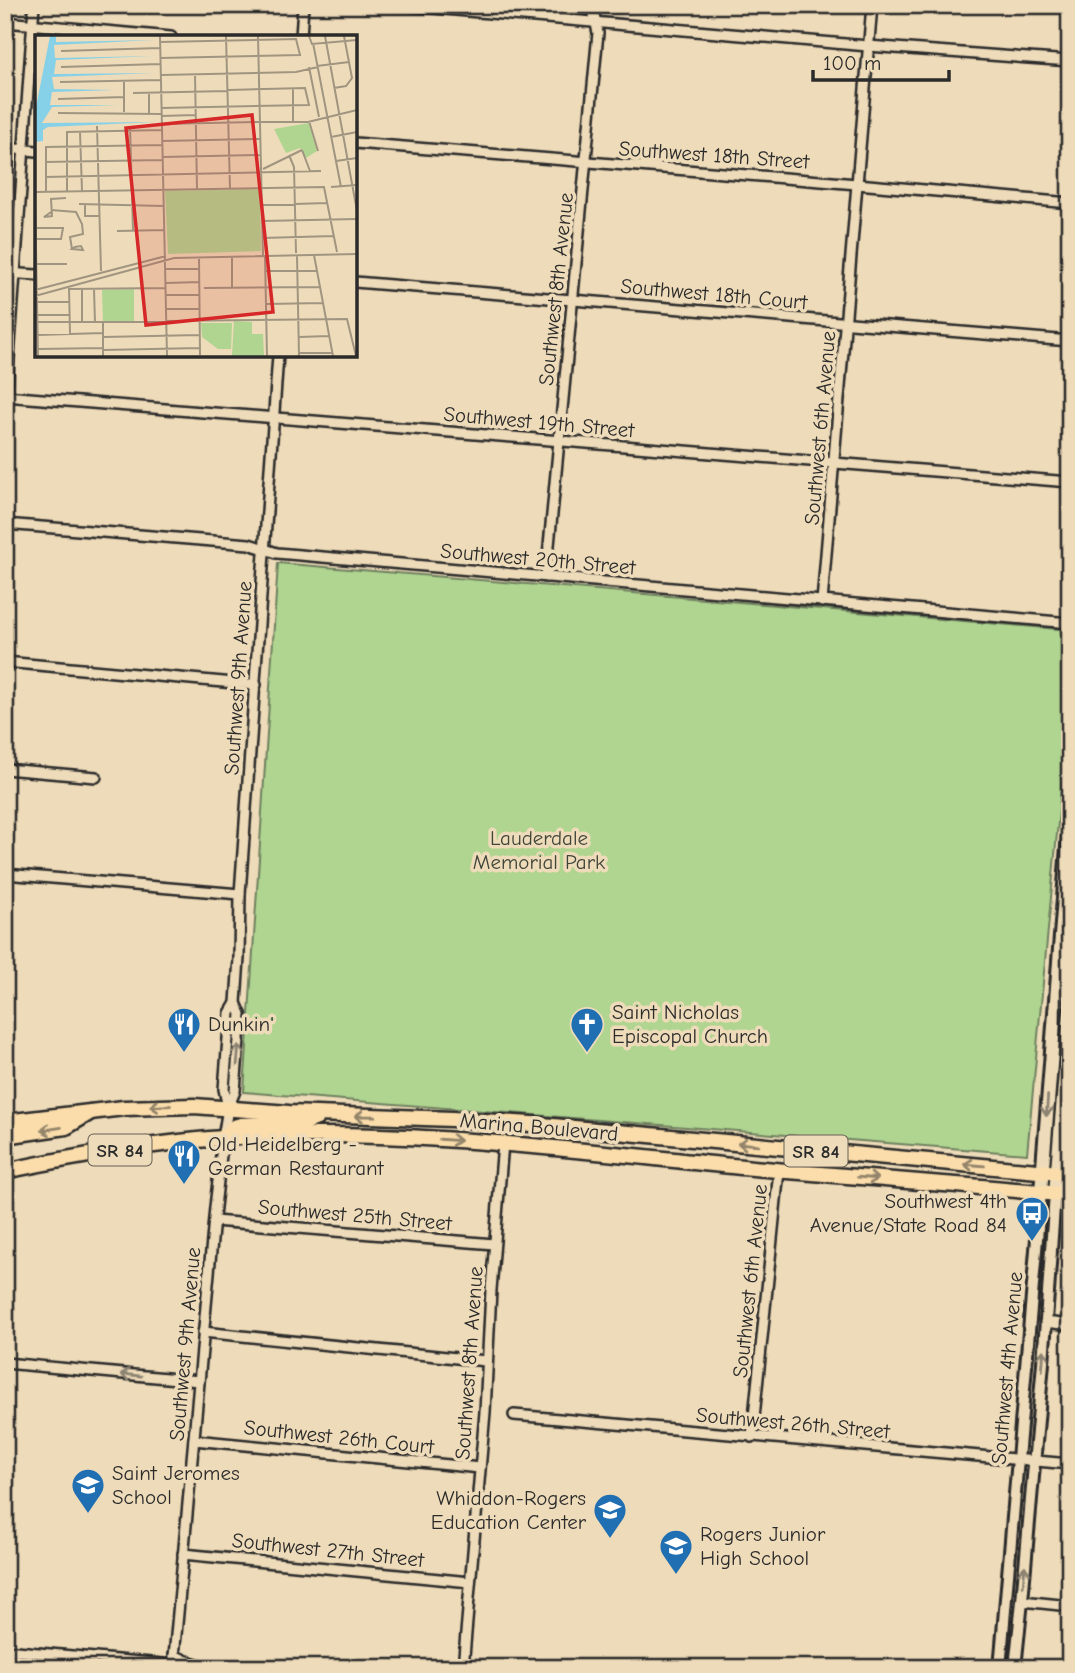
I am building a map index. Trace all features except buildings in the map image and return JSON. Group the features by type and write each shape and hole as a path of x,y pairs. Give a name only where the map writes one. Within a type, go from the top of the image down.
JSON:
{"main road":[{"name":"Southwest 4th Avenue","path":"1056,1173 1052,1040 1066,903 1070,821"},
{"name":"Southwest 4th Avenue","path":"1055,1194 1070,1013"},
{"name":"Marina Boulevard","path":"5,1122 155,1106 228,1108 531,1124 1056,1173"},
{"path":"5,1136 66,1127 92,1111"},
{"path":"223,1139 234,1127 241,1125 304,1123 326,1115"},
{"path":"503,1143 509,1136 531,1124"},
{"name":"Marina Boulevard","path":"5,1171 142,1147 223,1139 351,1136 503,1143 1055,1194"}],"street":[{"path":"5,415 10,273 34,5"},
{"path":"301,35 303,5"},
{"path":"398,5 1070,61"},
{"name":"Southwest 8th Avenue","path":"546,577 598,33 592,5"},
{"name":"Southwest 6th Avenue","path":"822,602 872,5"},
{"path":"5,22 150,35"},
{"name":"Southwest 18th Street","path":"357,144 1070,203"},
{"path":"5,148 35,151"},
{"path":"10,273 35,275"},
{"name":"Southwest 18th Court","path":"357,282 1070,341"},
{"name":"Southwest 9th Avenue","path":"174,1662 214,1221 228,1108 224,1089 230,1013 236,1003 240,894 278,357"},
{"name":"Southwest 19th Street","path":"6,396 1070,482"},
{"name":"Southwest 20th Street","path":"5,524 249,544 277,553 1070,623"},
{"path":"5,662 256,685"},
{"path":"5,769 96,777"},
{"path":"5,874 240,894"},
{"path":"1052,1040 1069,1041"},
{"name":"Southwest 8th Avenue","path":"463,1668 503,1143"},
{"name":"Southwest 6th Avenue","path":"752,1437 779,1170"},
{"name":"Southwest 4th Avenue","path":"1015,1668 1055,1194"},
{"name":"Southwest 4th Avenue","path":"1000,1668 1019,1460 1055,1194"},
{"name":"Southwest 25th Street","path":"214,1221 494,1244"},
{"path":"1045,1322 1070,1325"},
{"path":"204,1332 486,1360"},
{"path":"5,1363 199,1381"},
{"name":"Southwest 26th Street","path":"514,1415 1070,1464"},
{"name":"Southwest 26th Court","path":"194,1440 480,1468"},
{"name":"Southwest 27th Street","path":"183,1554 470,1582"},
{"path":"1022,1601 1070,1606"},
{"path":"5,1650 186,1662 222,1668"}],"green space":[{"name":"Lauderdale Memorial Park","path":"278,563 1070,630 1070,694 1027,1154 244,1092"}],"place":[{"name":"Dunkin'","path":"184,1054"},
{"name":"Saint Nicholas Episcopal Church","path":"587,1054"},
{"name":"Old Heidelberg - German Restaurant","path":"184,1186"},
{"name":"Southwest 4th Avenue/State Road 84","path":"1032,1243"},
{"name":"Saint Jeromes School","path":"88,1515"},
{"name":"Whiddon-Rogers Education Center","path":"610,1540"},
{"name":"Rogers Junior High School","path":"676,1576"}]}
